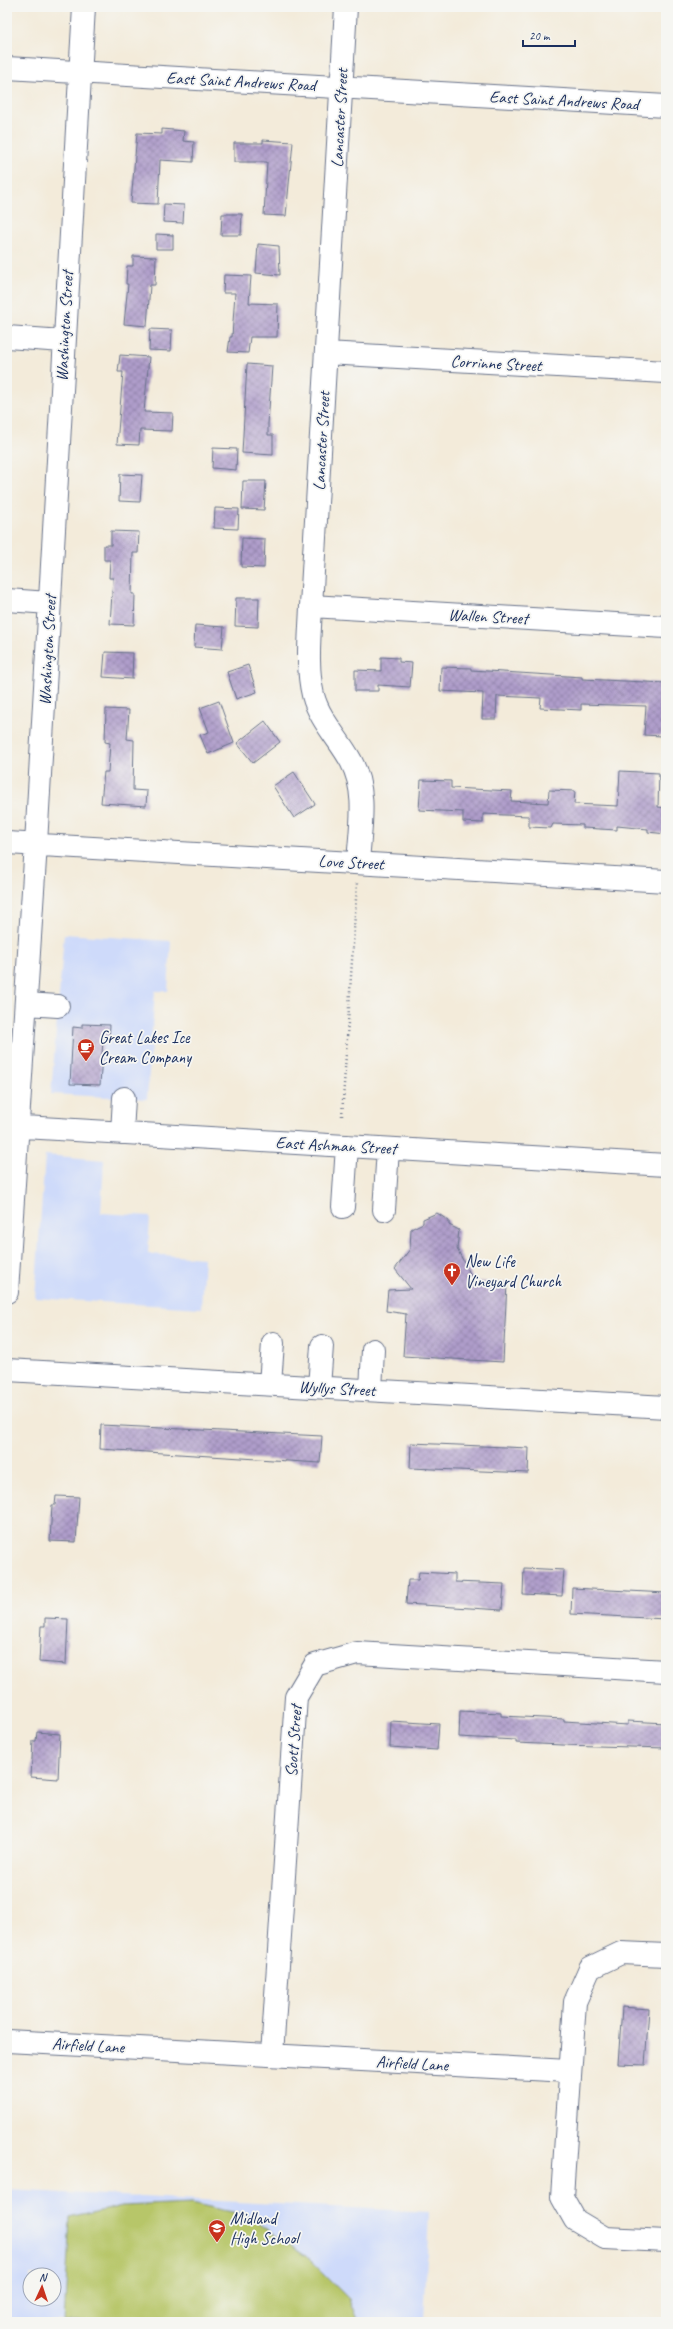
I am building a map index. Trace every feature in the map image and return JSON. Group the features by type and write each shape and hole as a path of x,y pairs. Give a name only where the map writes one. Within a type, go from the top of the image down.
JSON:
{"street":[{"name":"Washington Street","path":"7,1292 13,1126 26,1004 63,341 84,7"},
{"name":"Lancaster Street","path":"346,7 311,606 310,675 314,696 321,715 351,761 363,797 358,863"},
{"name":"East Saint Andrews Road","path":"7,68 666,106"},
{"path":"7,337 63,341"},
{"name":"Corrinne Street","path":"326,353 666,372"},
{"path":"7,600 49,603"},
{"name":"Wallen Street","path":"311,606 666,627"},
{"name":"Love Street","path":"7,843 666,881"},
{"path":"26,1004 58,1006"},
{"path":"122,1133 124,1098"},
{"name":"East Ashman Street","path":"13,1126 666,1165"},
{"path":"343,1207 347,1146"},
{"path":"384,1210 388,1148"},
{"path":"270,1384 273,1343"},
{"path":"319,1387 322,1346"},
{"path":"371,1390 373,1350"},
{"name":"Wyllys Street","path":"7,1370 666,1407"},
{"name":"Scott Street","path":"272,2055 296,1697 315,1665 357,1654 666,1671"},
{"path":"666,1955 622,1953 590,1968 575,2002 569,2071 562,2197 575,2220 606,2238 666,2241"},
{"name":"Airfield Lane","path":"7,2041 569,2071"}],"path":[{"path":"342,1116 358,863"}],"shaded area":[{"path":"64,934 171,941 168,991 155,991 147,1099 51,1094"},
{"path":"45,1155 104,1160 101,1213 150,1216 148,1254 204,1258 201,1308 35,1298"},
{"name":"Midland High School","path":"7,2190 429,2212 424,2322 7,2322"}],"green space":[{"path":"191,2203 246,2215 307,2257 349,2299 358,2322 64,2322 70,2218 122,2206"}],"building":[{"path":"162,129 184,131 183,141 194,142 193,162 160,160 158,204 131,203 137,133 162,134"},
{"path":"263,140 293,142 286,216 264,215 267,162 234,162 234,143 263,143"},
{"path":"164,204 184,205 183,223 163,222"},
{"path":"222,214 242,214 241,235 221,235"},
{"path":"156,234 173,235 173,249 156,249"},
{"path":"258,244 279,246 280,275 256,273"},
{"path":"133,256 156,257 155,285 150,285 147,326 124,324 128,284 126,284 127,266 133,266"},
{"path":"224,275 251,276 249,303 278,304 277,337 250,337 248,353 228,352 230,337 232,337 235,293 223,293"},
{"path":"150,329 172,330 171,351 149,350"},
{"path":"120,355 149,357 144,412 173,413 172,431 140,430 139,445 117,444 123,372 118,372"},
{"path":"247,364 272,366 268,435 273,435 273,455 242,453"},
{"path":"213,448 237,449 236,470 212,468"},
{"path":"120,474 142,475 140,502 119,501"},
{"path":"243,481 266,481 264,510 242,509"},
{"path":"215,508 239,509 238,529 214,528"},
{"path":"111,531 139,532 138,553 133,553 132,594 135,594 134,625 110,624 113,578 109,578 110,560 104,560 104,545 111,545"},
{"path":"242,538 265,539 264,568 241,567"},
{"path":"236,598 259,598 258,627 235,626"},
{"path":"195,625 224,627 222,649 194,647"},
{"path":"105,652 133,653 132,679 103,677"},
{"path":"381,657 399,658 399,662 412,663 410,687 378,685 378,691 355,691 355,670 381,671"},
{"path":"248,665 257,692 236,699 227,672"},
{"path":"441,667 582,677 582,679 666,683 662,736 644,735 646,706 581,704 581,710 540,708 541,698 497,696 496,719 482,719 483,693 440,691"},
{"path":"219,701 234,743 208,754 200,735 209,732 200,708"},
{"path":"106,709 129,710 127,739 134,740 133,790 147,791 146,806 101,803 104,772 108,772 110,743 105,742"},
{"path":"265,721 280,742 253,763 237,743"},
{"path":"620,771 659,773 658,807 666,808 666,834 648,832 648,829 617,826 617,830 583,828 583,825 553,824 551,828 529,827 529,816 483,814 483,823 463,822 463,812 419,810 421,780 451,781 451,788 512,791 511,801 548,803 549,790 575,791 574,804 618,806"},
{"path":"294,772 315,804 294,818 273,786"},
{"name":"Great Lakes Ice Cream Company","path":"82,1024 110,1025 109,1039 103,1039 100,1085 70,1084 73,1027 82,1028"},
{"name":"New Life Vineyard Church","path":"437,1213 449,1221 449,1225 459,1230 457,1249 474,1281 507,1283 503,1362 403,1356 406,1314 386,1311 388,1290 411,1289 395,1269 410,1249 411,1229 423,1223 423,1219"},
{"path":"101,1425 322,1436 320,1463 100,1449"},
{"path":"411,1443 529,1448 528,1473 410,1468"},
{"path":"56,1496 79,1497 76,1542 50,1541 52,1505 55,1505"},
{"path":"524,1568 564,1570 562,1596 523,1594"},
{"path":"419,1572 455,1574 455,1582 504,1584 502,1610 406,1604 408,1580 418,1580"},
{"path":"572,1588 666,1593 666,1619 571,1614"},
{"path":"45,1618 68,1619 66,1664 39,1662 41,1626 45,1626"},
{"path":"460,1711 501,1713 501,1716 564,1719 564,1721 628,1725 628,1721 666,1723 666,1748 516,1743 516,1740 459,1737"},
{"path":"391,1721 439,1724 437,1750 390,1747"},
{"path":"37,1732 60,1734 58,1779 31,1777 33,1741 36,1741"},
{"path":"622,2007 649,2009 645,2065 618,2064"}],"place":[{"name":"Great Lakes Ice Cream Company","path":"86,1062"},
{"name":"New Life Vineyard Church","path":"452,1286"},
{"name":"Midland High School","path":"217,2243"}]}
